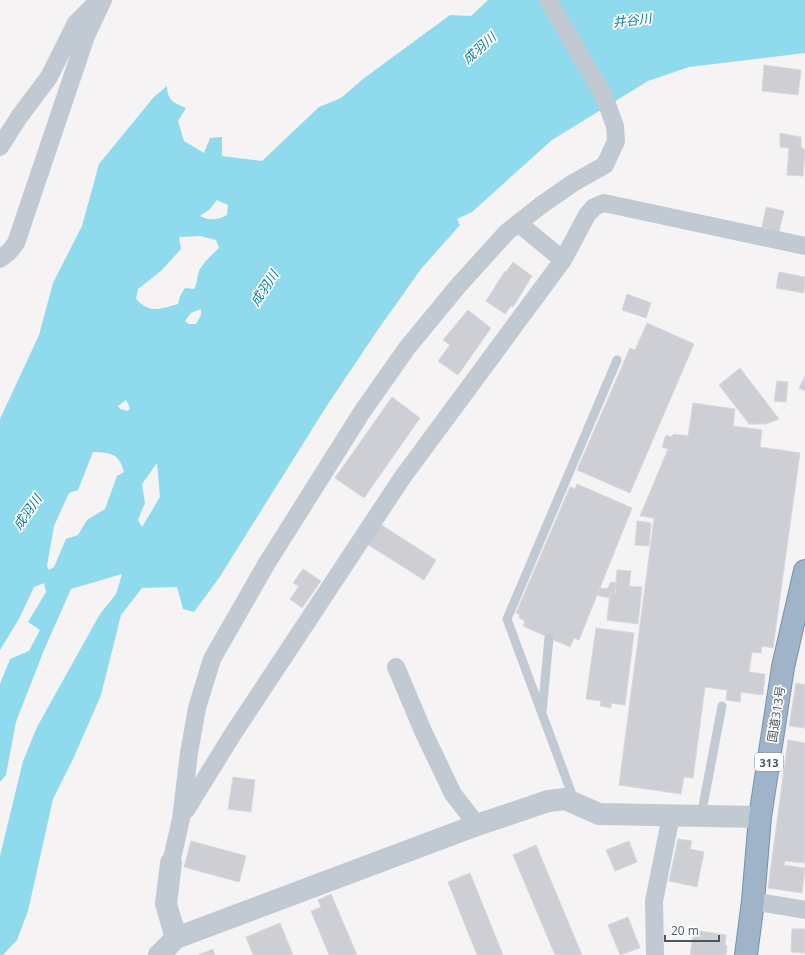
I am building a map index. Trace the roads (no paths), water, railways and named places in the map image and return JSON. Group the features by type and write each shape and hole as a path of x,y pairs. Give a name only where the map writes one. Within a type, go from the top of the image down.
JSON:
{"highway":[{"name":"国道313号","path":"746,955 753,901 760,817 783,667 805,571"}],"street":[{"path":"176,938 166,904 172,863 181,819 189,753 197,708 212,659 266,563 362,412 407,348 463,280 507,232 573,183 605,164 616,141 615,126 604,96 548,0"},
{"path":"0,147 19,117 49,77 76,23 100,1"},
{"path":"0,259 9,252 19,236 86,36 100,1"},
{"path":"181,819 231,737 402,478 563,260 594,206 604,203 805,246"},
{"path":"518,223 563,260"},
{"path":"396,666 423,730 453,794 477,825"},
{"path":"160,955 176,938 477,825 548,801 565,799 599,814 760,817"},
{"path":"655,955 654,901 671,816"},
{"path":"753,901 805,910"}],"lane":[{"path":"575,804 507,619 617,360"},
{"path":"542,715 549,638"},
{"path":"701,816 722,706"}],"water":[{"path":"488,0 805,0 805,53 689,67 648,81 552,140 472,212 457,219 460,225 421,269 377,331 326,407 219,578 194,612 183,609 177,587 142,588 121,615 101,695 74,757 53,799 28,911 17,940 3,955 0,955 0,856 23,761 37,727 100,614 116,594 122,574 71,589 44,650 16,722 6,775 0,782 0,684 10,659 29,651 40,630 28,622 46,592 44,583 34,587 19,619 0,650 0,419 39,335 53,283 82,226 99,164 153,98 167,86 168,95 170,98 186,108 178,121 184,141 204,153 210,138 222,137 222,156 262,161 319,107 341,98 363,79 450,15 471,16","holes":["217,200 228,205 227,215 224,217 211,219 200,216 210,209","200,236 216,240 219,248 202,267 198,274 194,289 185,288 180,296 178,304 160,309 146,307 141,304 136,299 138,289 161,271 181,249 179,237","201,309 201,315 196,324 189,324 185,321 191,313","126,400 130,408 128,411 120,409 118,406","93,452 113,455 120,461 124,472 117,476 105,509 87,520 78,535 66,539 54,567 49,570 47,566 54,526 69,493 78,490","157,463 160,497 142,527 138,520 145,503 142,484"]}],"water label":[{"name":"井谷川","path":"632,20"},
{"name":"成羽川","path":"479,48"},
{"name":"成羽川","path":"264,288"},
{"name":"成羽川","path":"27,512"}]}
